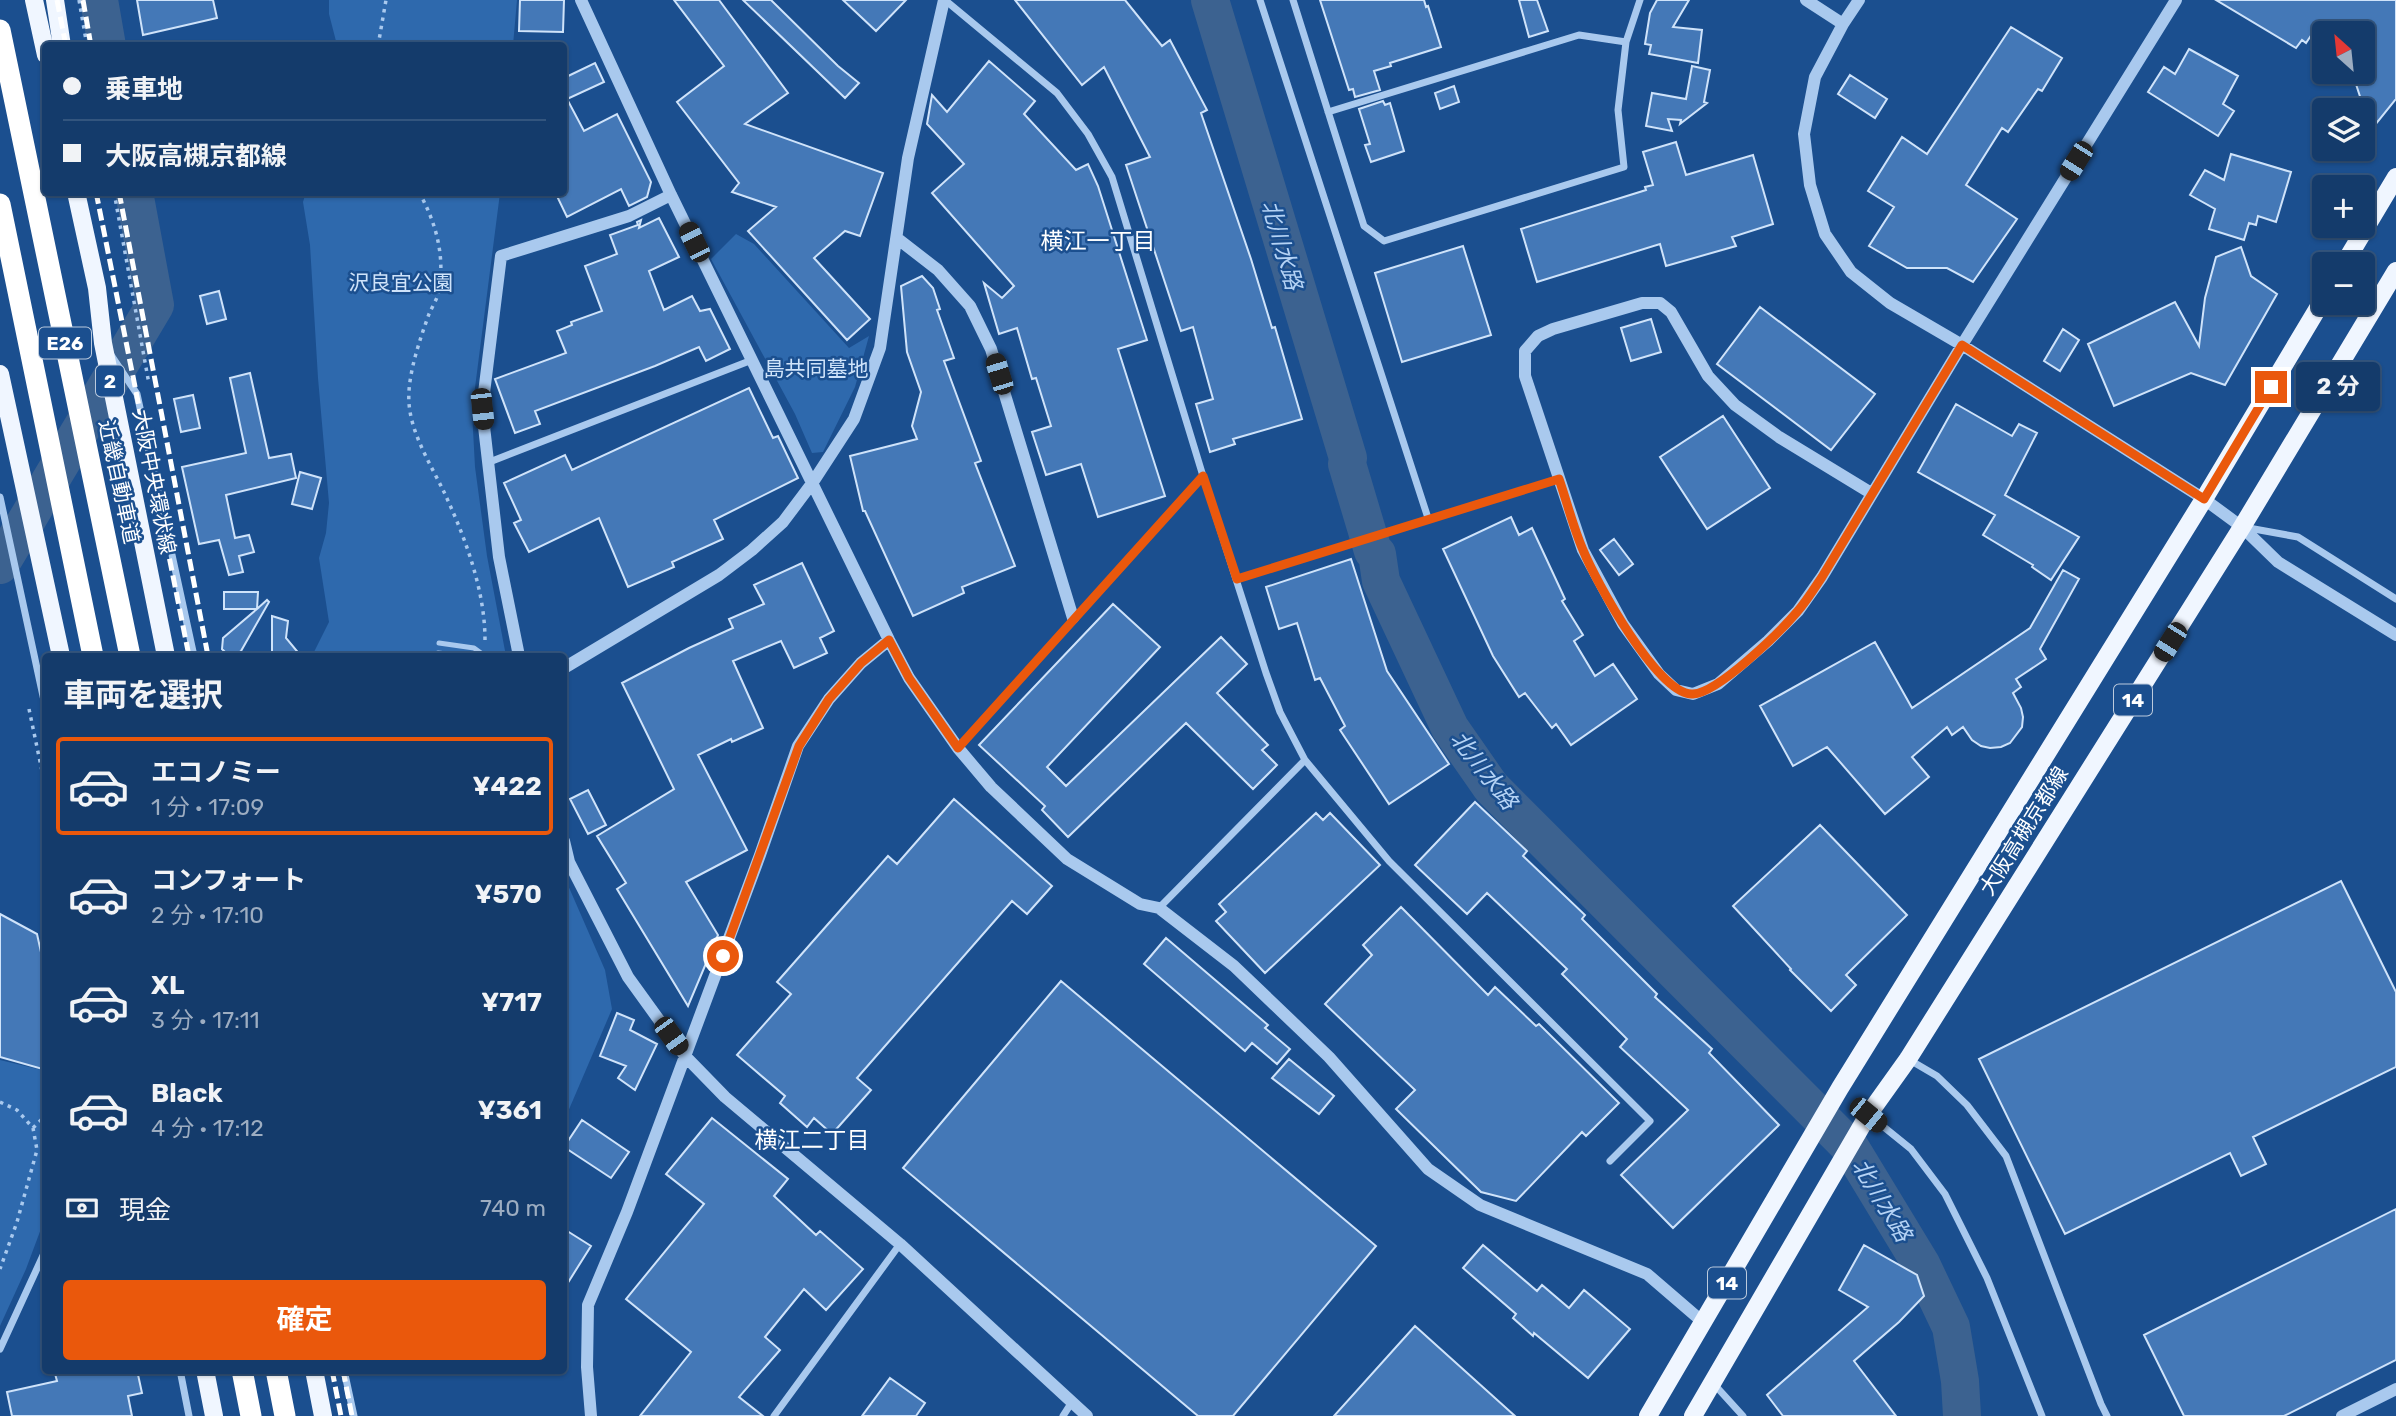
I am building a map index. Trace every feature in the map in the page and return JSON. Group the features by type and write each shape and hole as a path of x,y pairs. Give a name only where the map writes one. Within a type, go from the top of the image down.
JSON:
{"highway":[{"name":"近畿自動車道","path":"0,30 129,653"},
{"name":"E26","path":"0,204 92,653"},
{"path":"243,1374 251,1416"},
{"path":"277,1374 285,1416"}],"main road":[{"path":"34,0 43,42"},
{"path":"55,0 61,42"},
{"path":"2351,252 2396,177"},
{"name":"大阪中央環状線","path":"77,196 97,288 103,343 165,653"},
{"path":"84,196 97,288"},
{"name":"大阪高槻京都線","path":"1693,1416 1865,1120 1908,1059 2242,527 2396,271"},
{"name":"大阪高槻京都線","path":"1648,1416 1840,1088 2204,499 2314,315"},
{"path":"0,374 60,653"},
{"path":"206,1374 214,1416"},
{"path":"315,1374 323,1416"}],"street":[{"path":"582,0 671,195 889,640 909,678 958,748 991,787 1067,859 1140,904 1159,908 1234,966 1329,1057 1428,1169 1480,1205 1647,1274 1704,1323"},
{"path":"567,666 719,575 752,550 783,522 854,419 880,348 908,158 945,0 1057,93 1088,134 1112,177 1203,476 1280,712 1305,760 1389,861 1650,1121 1610,1161"},
{"path":"1260,0 1428,518"},
{"path":"1293,0 1364,226 1384,241 1624,167 1618,110 1626,42 1640,0"},
{"path":"1806,0 1843,24"},
{"path":"1859,0 1815,76 1804,134 1811,185 1825,234 1851,272 1890,303 1962,345 2204,499 2242,527 2278,562 2396,635"},
{"path":"1871,493 1779,437 1735,405 1708,376 1671,312 1660,303 1642,303 1553,329 1538,336 1525,351 1525,376 1583,550 1623,624 1659,674 1676,690 1693,694 1718,684 1798,611 1822,577 1871,493 2176,0"},
{"path":"1328,112 1579,35 1626,42"},
{"path":"518,653 499,557 482,409 502,256 629,216 671,195"},
{"path":"898,239 938,270 970,306 991,349 1073,618"},
{"path":"103,343 136,394 193,653"},
{"path":"487,463 752,360"},
{"path":"958,748 1203,476"},
{"path":"1237,579 1559,479"},
{"path":"0,497 42,691"},
{"path":"2242,527 2298,537 2396,599"},
{"path":"590,1416 587,1367 588,1305 627,1212 799,746 829,699 861,663 889,640"},
{"path":"1159,908 1305,760"},
{"path":"567,854 628,978 685,1056 725,1097 900,1244 1087,1416"},
{"path":"1908,1059 1937,1076 1967,1105 2006,1156 2105,1416"},
{"path":"1865,1120 1911,1149 1945,1194 1987,1278 2042,1416"},
{"path":"774,1416 900,1244"},
{"path":"0,1349 42,1258"},
{"path":"181,1374 189,1416"},
{"path":"345,1374 354,1416"},
{"path":"1713,1383 1742,1416"},
{"path":"2342,1416 2396,1390"},
{"path":"1063,1416 1072,1402"}],"lane":[{"path":"439,643 474,648 480,653"}],"path":[{"path":"79,0 86,42"},
{"path":"379,42 386,0"},
{"path":"421,196 429,210 440,244 439,291 414,364 409,403 418,438 448,502 472,567 485,619 483,653"},
{"path":"0,1102 18,1110 33,1128 37,1150 17,1222 0,1269"},
{"path":"33,1128 42,1119"}],"green space":[{"path":"329,0 517,0 513,42 336,42 329,14"},
{"name":"沢良宜公園","path":"305,196 500,196 472,411 475,467 487,556 505,653 314,653 329,622 319,558 326,533 329,503 310,245 303,202"},
{"name":"島共同墓地","path":"736,234 754,244 849,348 869,336 855,387 823,452 812,453 795,414 711,259"},
{"path":"567,883 605,970 612,1009 567,1114"},
{"path":"0,1060 42,1070 42,1226 0,1326"}],"building":[{"path":"137,0 213,0 217,18 143,35"},
{"path":"520,0 564,0 563,32 519,31"},
{"path":"674,0 719,0 788,93 745,124 883,173 860,236 845,231 814,258 870,319 847,340 748,231 776,207 732,192 739,183 677,102 724,66"},
{"path":"743,0 771,0 859,83 845,98"},
{"path":"843,0 906,0 876,31"},
{"path":"1015,0 1125,0 1162,46 1170,40 1207,110 1201,113 1272,328 1275,327 1302,419 1233,439 1235,444 1210,452 1196,404 1213,399 1193,327 1181,331 1126,165 1150,157 1104,67 1082,85"},
{"path":"1320,0 1424,0 1441,47 1390,63 1391,66 1374,71 1380,90 1355,97 1353,89 1349,90"},
{"path":"1519,0 1537,0 1548,31 1529,37"},
{"path":"1657,0 1689,0 1673,27 1702,30 1698,63 1649,54 1651,45 1645,44 1650,13"},
{"path":"2216,0 2396,0 2396,99 2375,125 2375,98 2361,98 2356,84 2375,84 2375,21 2312,21 2312,34 2306,43 2302,40 2296,48"},
{"path":"2011,27 2062,58 2042,91 2038,89 2008,132 2002,128 1966,185 2017,219 1973,282 1947,268 1907,268 1869,246 1894,207 1868,191 1902,137 1927,154"},
{"path":"2189,49 2238,76 2223,104 2234,111 2218,136 2148,92 2164,67 2175,74"},
{"path":"989,61 1035,101 1024,114 1076,170 1088,164 1098,186 1147,340 1118,349 1165,496 1098,517 1081,464 1046,475 1032,432 1051,426 1036,378 1032,379 1017,328 999,334 984,283 1002,298 1014,286 932,193 964,164 927,124 932,95 947,112"},
{"path":"595,63 604,82 567,99 567,77"},
{"path":"1692,66 1710,70 1704,102 1707,103 1680,124 1681,120 1668,119 1672,131 1646,126 1652,93 1686,99"},
{"path":"1850,75 1887,99 1875,118 1838,94"},
{"path":"1454,86 1459,102 1440,109 1435,93"},
{"path":"567,99 584,131 617,114 651,182 647,197 629,206 621,189 567,217 557,196 567,196"},
{"path":"1383,101 1385,105 1390,103 1404,151 1371,162 1365,145 1370,144 1359,109"},
{"path":"1676,142 1686,175 1753,155 1773,224 1732,237 1736,246 1666,266 1660,244 1537,282 1521,229 1646,190 1645,187 1653,185 1643,152"},
{"path":"2231,154 2291,172 2276,222 2258,216 2256,225 2249,223 2244,240 2209,229 2215,209 2190,195 2205,170 2224,180"},
{"path":"659,218 679,257 649,271 664,310 692,296 700,311 710,309 730,349 706,361 699,347 535,411 540,424 515,433 495,379 566,353 557,331 572,325 571,322 602,311 585,266 617,254 610,235 638,225 637,222 641,220 639,228"},
{"path":"1463,246 1491,335 1402,362 1375,273"},
{"path":"2241,247 2251,276 2277,294 2225,385 2191,373 2114,406 2088,344 2175,302 2199,346 2205,298 2216,257"},
{"path":"922,276 933,288 940,309 937,310 954,358 944,361 981,461 975,463 1015,566 962,587 964,593 913,616 863,511 850,456 917,439 912,426 921,392 907,352 901,286"},
{"path":"219,291 226,319 207,324 200,296"},
{"path":"1760,307 1875,394 1831,450 1717,364"},
{"path":"1651,319 1661,352 1631,361 1621,328"},
{"path":"2063,329 2079,340 2060,371 2044,361"},
{"path":"250,373 269,458 291,454 296,478 226,495 235,538 249,535 254,552 239,556 243,572 229,575 219,540 199,544 182,467 246,453 230,378"},
{"path":"749,388 773,438 778,436 798,478 714,520 723,539 672,562 674,567 628,587 599,518 529,552 514,523 521,520 504,483 565,455 572,470"},
{"path":"193,395 200,428 181,432 174,399"},
{"path":"1956,404 2012,436 2019,424 2037,433 2005,495 2079,537 2051,580 2032,567 2033,565 1983,535 1995,515 1918,472"},
{"path":"1723,416 1770,488 1707,529 1660,457"},
{"path":"300,472 321,478 312,509 292,504"},
{"path":"1511,517 1519,535 1532,528 1565,599 1562,601 1583,635 1574,641 1595,676 1613,664 1637,699 1571,745 1556,724 1552,728 1525,693 1519,697 1493,656 1443,549"},
{"path":"1614,539 1633,564 1619,575 1600,550"},
{"path":"1351,559 1387,671 1449,764 1389,804 1340,730 1345,726 1320,678 1315,680 1297,623 1279,629 1266,587"},
{"path":"802,563 834,631 820,638 827,653 794,668 781,641 733,661 763,728 732,742 731,739 698,755 747,850 686,882 718,935 688,1006 617,889 626,883 597,836 674,789 622,683 733,628 729,619 764,604 754,585"},
{"path":"2063,570 2079,579 2040,649 2046,659 2016,679 2021,687 2013,693 2023,717 2022,727 2010,743 2001,747 1981,746 1972,740 1963,727 1952,735 1947,727 1912,757 1929,777 1885,814 1827,747 1793,766 1760,706 1875,642 1912,708 2030,628"},
{"path":"224,592 258,592 257,609 224,609"},
{"path":"267,600 269,602 241,651 226,653 222,649 223,638"},
{"path":"1113,604 1160,647 1047,767 1066,786 1221,637 1247,664 1217,693 1268,745 1262,750 1277,765 1253,789 1186,723 1068,837 1042,810 1045,806 979,745"},
{"path":"272,616 288,621 286,638 298,653 272,653"},
{"path":"588,790 606,825 588,834 570,799"},
{"path":"954,799 1052,886 1027,914 1012,901 857,1078 871,1090 832,1134 814,1118 807,1127 780,1103 785,1096 737,1055 791,994 777,982 888,856 897,864"},
{"path":"1475,802 1527,851 1523,856 1585,915 1582,919 1657,994 1655,997 1712,1049 1709,1053 1779,1125 1673,1228 1621,1175 1688,1110 1620,1047 1627,1039 1562,974 1567,969 1487,893 1467,914 1415,865"},
{"path":"1316,813 1323,820 1330,813 1380,865 1265,973 1216,921 1226,912 1219,904"},
{"path":"1820,825 1907,915 1846,975 1856,985 1831,1011 1733,906"},
{"path":"2341,881 2396,992 2396,1067 2253,1137 2266,1164 2241,1176 2230,1153 2065,1234 1979,1059"},
{"path":"1401,907 1488,995 1495,987 1536,1026 1539,1024 1619,1103 1586,1136 1582,1132 1516,1201 1481,1192 1396,1109 1415,1090 1325,1004 1372,955 1363,945"},
{"path":"0,914 37,934 42,957 42,1069 0,1057"},
{"path":"1166,938 1268,1025 1265,1028 1290,1049 1277,1064 1252,1043 1245,1051 1144,964"},
{"path":"1061,981 1376,1246 1233,1416 1198,1416 903,1168"},
{"path":"617,1013 634,1020 630,1030 657,1044 635,1090 618,1078 626,1066 600,1056"},
{"path":"1289,1059 1334,1096 1319,1114 1272,1078"},
{"path":"712,1118 788,1179 774,1196 816,1235 820,1231 863,1269 826,1310 804,1289 765,1337 780,1350 739,1397 763,1416 640,1416 691,1352 626,1299 704,1204 666,1174"},
{"path":"582,1120 629,1152 611,1178 567,1149 567,1142"},
{"path":"2396,1209 2396,1360 2284,1416 2184,1416 2144,1335"},
{"path":"567,1231 591,1246 567,1284"},
{"path":"1483,1245 1537,1291 1542,1285 1569,1308 1584,1290 1630,1329 1588,1378 1534,1333 1533,1336 1513,1318 1516,1314 1463,1268"},
{"path":"1864,1245 1917,1275 1924,1296 1854,1361 1896,1416 1783,1416 1767,1395 1868,1307 1839,1290"},
{"path":"1415,1326 1515,1416 1334,1416"},
{"path":"55,1374 138,1374 142,1393 128,1396 132,1416 12,1416 7,1392 57,1381"},
{"path":"890,1378 925,1403 916,1416 862,1416"}],"waterway":[{"path":"99,0 106,42"},
{"name":"北川水路","path":"1210,0 1348,458 1347,464 1373,551 1377,554 1381,581 1450,728 1491,787 1850,1147 1921,1264 1951,1327 1960,1381 1962,1416"},
{"path":"0,565 155,305 135,196"}],"railway":[{"path":"57,0 65,42"},
{"path":"83,0 90,42"},
{"path":"97,196 188,653"},
{"path":"120,196 207,653"},
{"path":"333,1374 341,1416"},
{"path":"344,1374 352,1416"}],"district":[{"name":"横江一丁目","path":"1098,241"},
{"name":"横江二丁目","path":"812,1140"}],"route":[{"path":"723,956 799,746 829,699 861,663 889,640 909,678 958,748 1203,476 1237,579 1559,479 1583,550 1623,624 1659,674 1676,690 1693,694 1718,684 1798,611 1822,577 1962,345 2204,499 2271,387"}]}
